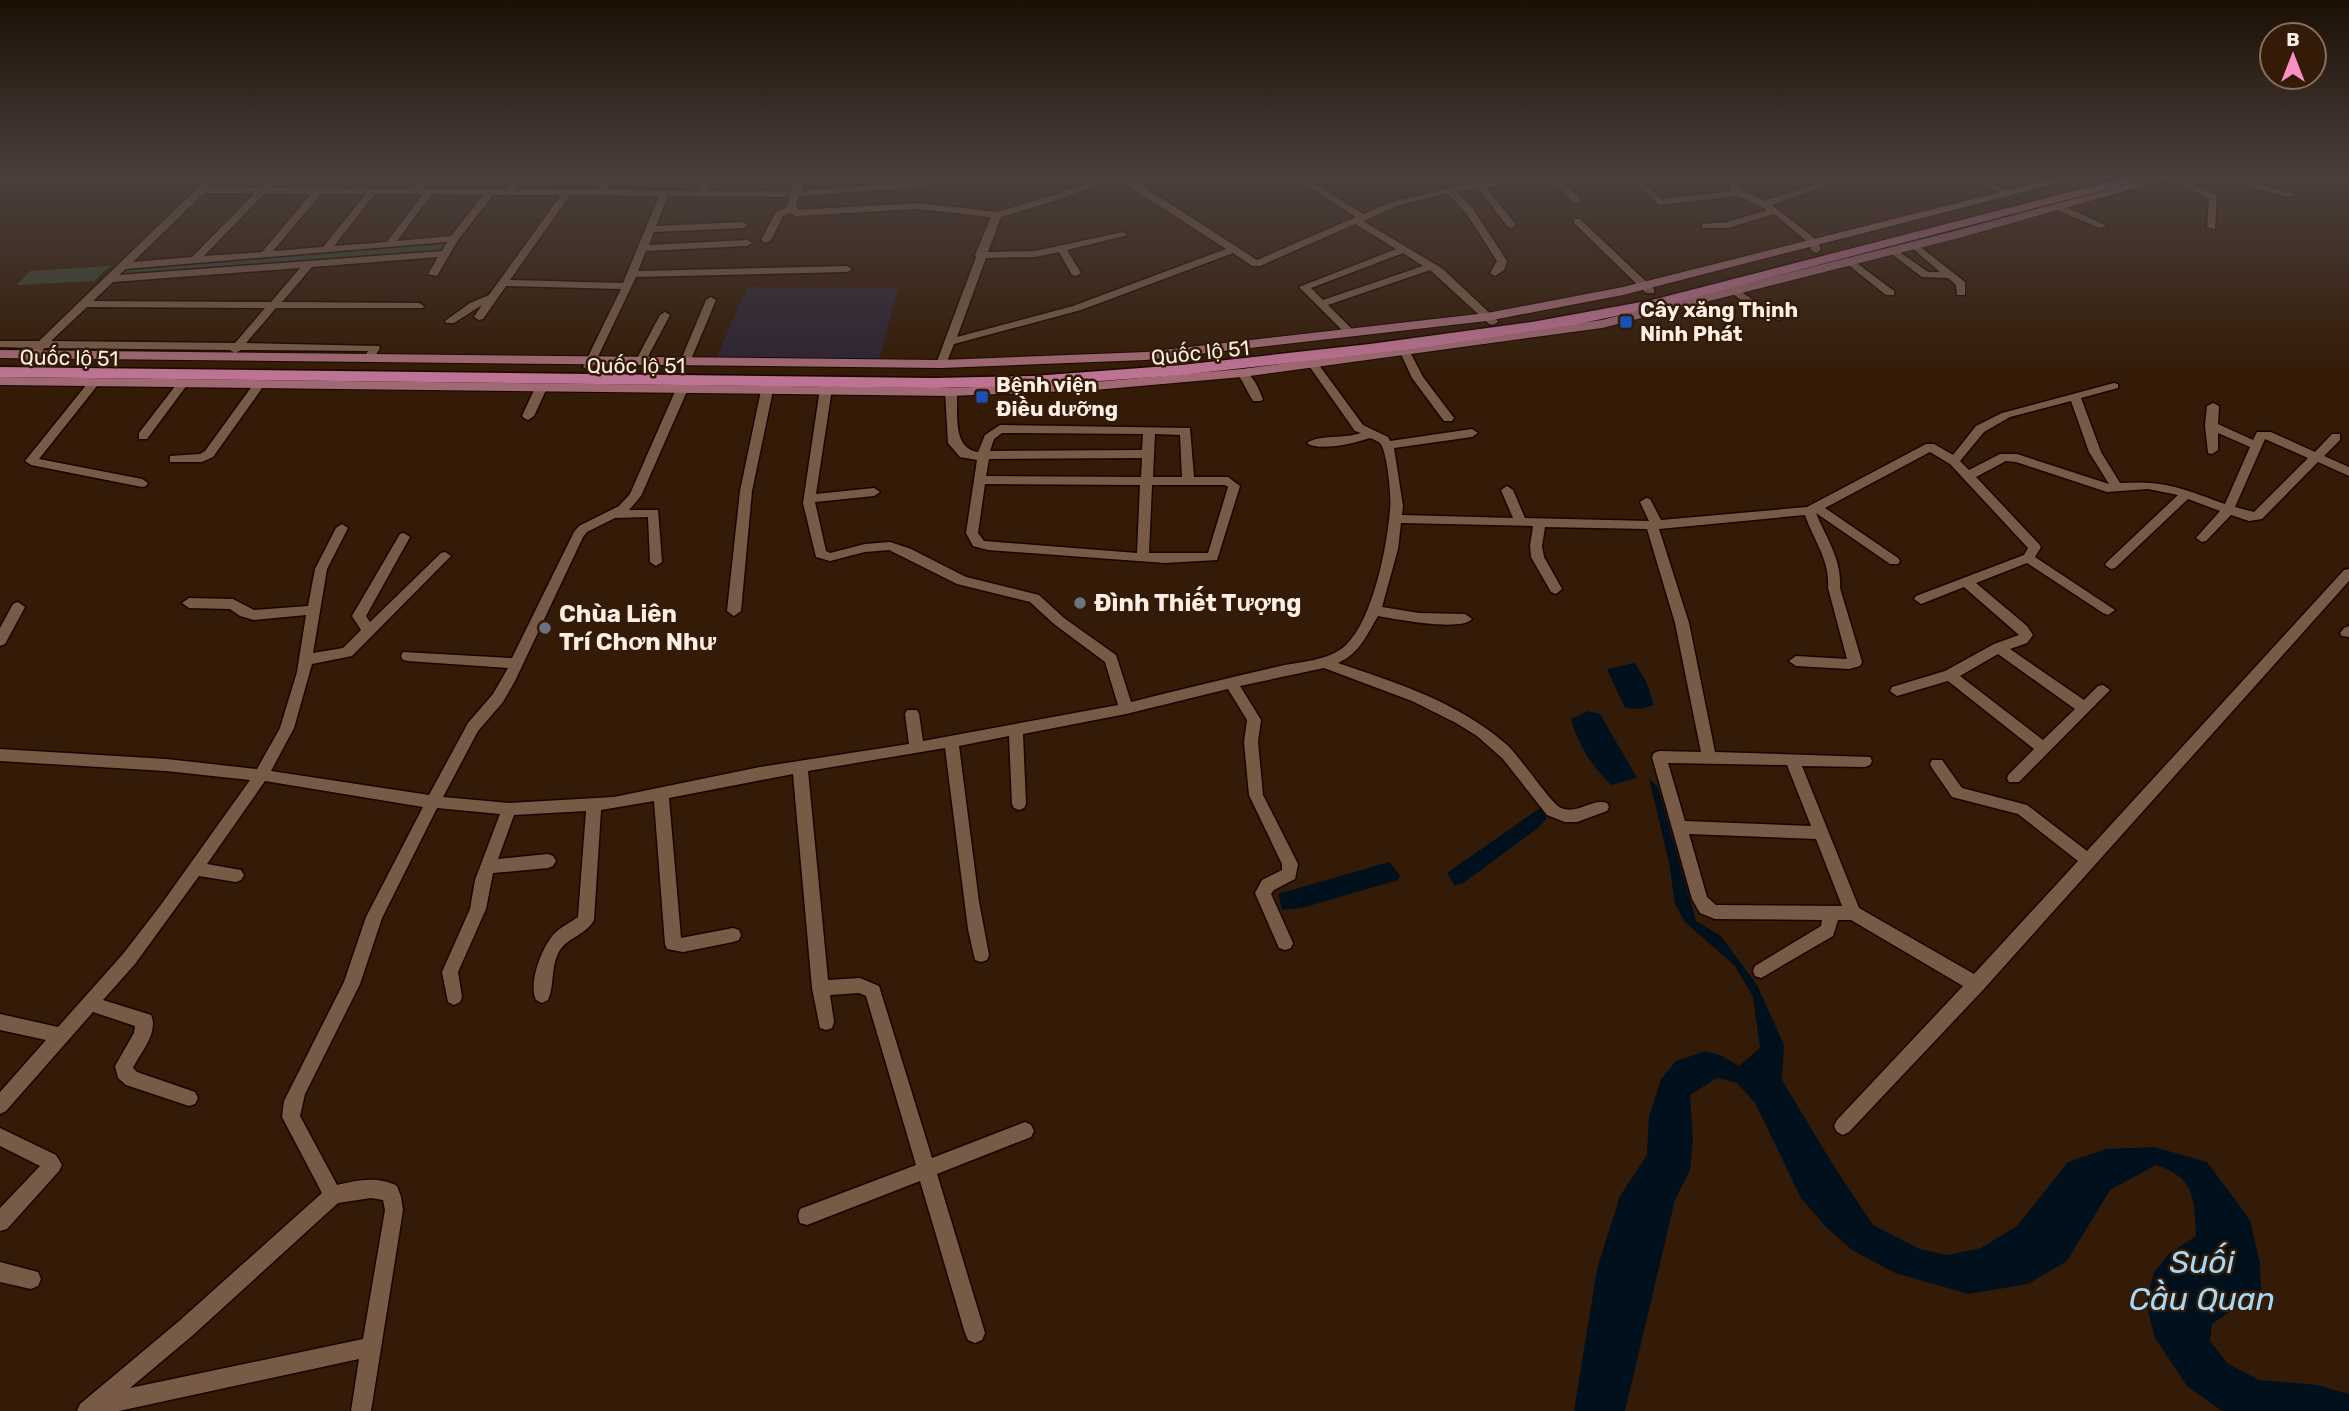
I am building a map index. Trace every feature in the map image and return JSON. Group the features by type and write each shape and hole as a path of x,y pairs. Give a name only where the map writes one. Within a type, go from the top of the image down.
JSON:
{"highway":[{"name":"Quốc lộ 51","path":"1306,351 1647,289 1843,242"},
{"name":"Quốc lộ 51","path":"0,372 98,378 826,386 1306,351 1440,344 1601,316 1846,258 1896,242"},
{"name":"Quốc lộ 51","path":"0,360 33,353 590,364 936,377"}],"main road":[{"name":"Quốc lộ 51","path":"1306,351 1405,352 1440,344 1602,324 1736,291 1846,258 1919,242"},
{"name":"Quốc lộ 51","path":"0,354 234,352 368,359 590,364 685,362 936,377 951,391 1095,386 1242,373 1352,333 1490,319"},
{"name":"Quốc lộ 51","path":"0,381 98,378 183,383 329,381 541,388 684,384"}],"street":[{"path":"0,344 33,353 148,242"},
{"path":"196,259 213,242"},
{"path":"266,253 276,242"},
{"path":"326,249 332,242"},
{"path":"124,265 418,242"},
{"path":"433,274 452,242"},
{"path":"479,317 533,242"},
{"path":"590,364 646,242"},
{"path":"936,377 986,242"},
{"path":"981,255 1027,255 1093,242"},
{"path":"1221,242 1258,263 1307,242"},
{"path":"1394,242 1432,266 1490,319"},
{"path":"1490,242 1502,261 1495,273"},
{"path":"1598,242 1647,289"},
{"path":"1810,242 1816,247"},
{"path":"644,248 747,243"},
{"path":"1914,244 1961,284 1961,293"},
{"path":"1062,249 1076,273"},
{"path":"1352,333 1304,287 1405,249"},
{"path":"951,341 1089,304 1233,250"},
{"path":"1891,250 1926,275 1950,275"},
{"path":"110,279 445,254"},
{"path":"1846,258 1891,293"},
{"path":"234,352 309,264"},
{"path":"1321,304 1432,266"},
{"path":"632,274 847,269"},
{"path":"504,283 627,286"},
{"path":"1736,291 1755,306 1780,317"},
{"path":"450,321 474,305 494,298"},
{"path":"685,362 712,300"},
{"path":"84,304 419,306"},
{"path":"640,362 665,314"},
{"path":"0,755 166,765 261,775 433,802 509,809 594,805 1126,709 1324,663 1345,654 1354,646 1374,611 1392,549 1396,519 1388,445 1384,440 1359,428 1306,351"},
{"path":"1405,352 1418,378 1448,418"},
{"path":"1242,373 1251,384 1256,399"},
{"path":"98,378 31,461 142,483"},
{"path":"143,436 183,383"},
{"path":"174,458 202,458 209,454 259,384"},
{"path":"333,1195 294,1126 291,1117 293,1101 352,984 373,917 473,727 498,698 508,681 578,535 631,503 684,384"},
{"path":"734,611 746,491 768,385"},
{"path":"826,386 810,499 820,554 824,556 890,546 962,581 1034,598 1059,621 1111,659 1126,709"},
{"path":"1954,461 1980,429 2006,415 2114,386"},
{"path":"528,416 541,388"},
{"path":"951,391 954,443 964,454 1147,454"},
{"path":"2075,396 2095,452 2117,488"},
{"path":"2212,450 2213,407"},
{"path":"2211,425 2257,446"},
{"path":"980,480 1146,481 1188,481 1228,481 1234,486 1216,554 1206,558 1143,557 978,544 972,533 983,456 988,438 1000,429 1183,430 1188,433 1188,481"},
{"path":"1143,557 1149,429"},
{"path":"1388,445 1472,433"},
{"path":"1313,443 1352,440 1370,434"},
{"path":"2202,538 2228,510 2261,435 2267,435 2349,472"},
{"path":"1968,476 2004,457 2017,458 2107,488 2148,485 2186,494 2249,517 2258,516 2336,437"},
{"path":"1396,519 1655,525 1812,509 1926,447 1954,461 2035,547 2028,558 1921,599"},
{"path":"1507,490 1521,522"},
{"path":"810,499 874,492"},
{"path":"2111,565 2186,494"},
{"path":"1646,502 1682,623 1709,756"},
{"path":"1812,509 1894,561"},
{"path":"1796,661 1849,664 1855,662 1834,588 1836,578 1829,552 1814,527 1812,509"},
{"path":"612,514 654,513 656,562"},
{"path":"1539,522 1540,534 1535,548 1556,589"},
{"path":"0,1105 90,1004 166,911 261,775 287,727 305,660 321,569 342,528"},
{"path":"369,632 359,616 404,537"},
{"path":"305,660 347,652 445,556"},
{"path":"2028,558 2108,610"},
{"path":"1843,1126 1977,985 2087,860 2349,573"},
{"path":"1897,691 1950,676 2000,648 2022,640 2026,635 1965,581"},
{"path":"189,603 233,604 245,613 254,615 313,610"},
{"path":"0,641 18,607"},
{"path":"1374,611 1419,618 1465,619"},
{"path":"2000,648 2083,707"},
{"path":"408,656 515,663"},
{"path":"1324,663 1427,700 1475,726 1503,750 1552,811 1560,815 1579,816 1602,807"},
{"path":"1950,676 2043,748"},
{"path":"1231,683 1254,720 1251,742 1256,794 1290,864 1290,874 1268,885 1263,893 1285,943"},
{"path":"2014,778 2103,690"},
{"path":"912,714 917,748"},
{"path":"1016,730 1019,804"},
{"path":"951,742 963,817 972,917 981,955"},
{"path":"1865,761 1659,757 1700,899 1706,908 1715,912 1853,913 1977,985"},
{"path":"1792,759 1853,913"},
{"path":"1937,764 1951,788 1957,793 2022,809 2087,860"},
{"path":"800,767 820,988 826,1022"},
{"path":"661,792 673,944 676,946 733,935"},
{"path":"542,995 544,970 551,950 569,930 580,926 586,920 594,805"},
{"path":"454,997 450,972 478,909 487,867 509,809"},
{"path":"1681,827 1822,833"},
{"path":"487,867 548,861"},
{"path":"195,869 236,875"},
{"path":"1762,971 1827,930 1829,913"},
{"path":"820,988 860,985 873,991 975,1333"},
{"path":"90,1004 145,1021 142,1035 124,1072 132,1079 189,1098"},
{"path":"0,1022 61,1036"},
{"path":"807,1216 1025,1131"},
{"path":"0,1137 50,1161 53,1165 0,1222"},
{"path":"89,1409 185,1329 333,1195 373,1189 387,1191 392,1195 394,1210 361,1411"},
{"path":"0,1272 31,1279"},
{"path":"89,1409 371,1348"}],"shaded area":[{"path":"747,287 898,288 879,360 716,359"}],"green space":[{"path":"449,242 443,252 116,277 125,267"},
{"path":"110,266 94,281 17,285 30,271"}],"water":[{"path":"1635,663 1647,683 1654,705 1640,709 1625,708 1607,669"},
{"path":"1588,711 1600,714 1637,778 1611,785 1592,763 1571,719"},
{"name":"Suối Cầu Quan","path":"1649,779 1658,787 1696,921 1721,936 1757,985 1784,1045 1782,1080 1873,1225 1920,1249 1947,1255 1981,1248 2017,1226 2068,1162 2106,1149 2154,1147 2207,1162 2250,1220 2260,1264 2261,1290 2212,1324 2210,1341 2228,1364 2259,1380 2317,1385 2349,1394 2349,1411 2222,1411 2187,1386 2155,1338 2146,1303 2154,1272 2170,1253 2196,1236 2195,1211 2190,1191 2179,1176 2169,1170 2156,1165 2110,1190 2067,1261 2028,1284 1969,1294 1895,1273 1852,1250 1825,1226 1801,1198 1755,1103 1737,1083 1717,1078 1690,1095 1693,1139 1690,1170 1675,1200 1625,1411 1574,1411 1597,1269 1620,1196 1647,1155 1649,1116 1661,1079 1676,1061 1706,1051 1739,1066 1760,1048 1753,997 1735,966 1685,922 1675,904 1669,862"},
{"path":"1540,808 1547,818 1538,828 1462,884 1454,885 1447,873"},
{"path":"1389,862 1400,875 1398,880 1302,908 1282,910 1278,894"}],"place":[{"name":"Cây xăng Thịnh Ninh Phát","path":"1626,322"},
{"name":"Bệnh viện Điều dưỡng","path":"982,397"},
{"name":"Đình Thiết Tượng","path":"1080,603"},
{"name":"Chùa Liên Trí Chơn Như","path":"545,628"}]}
